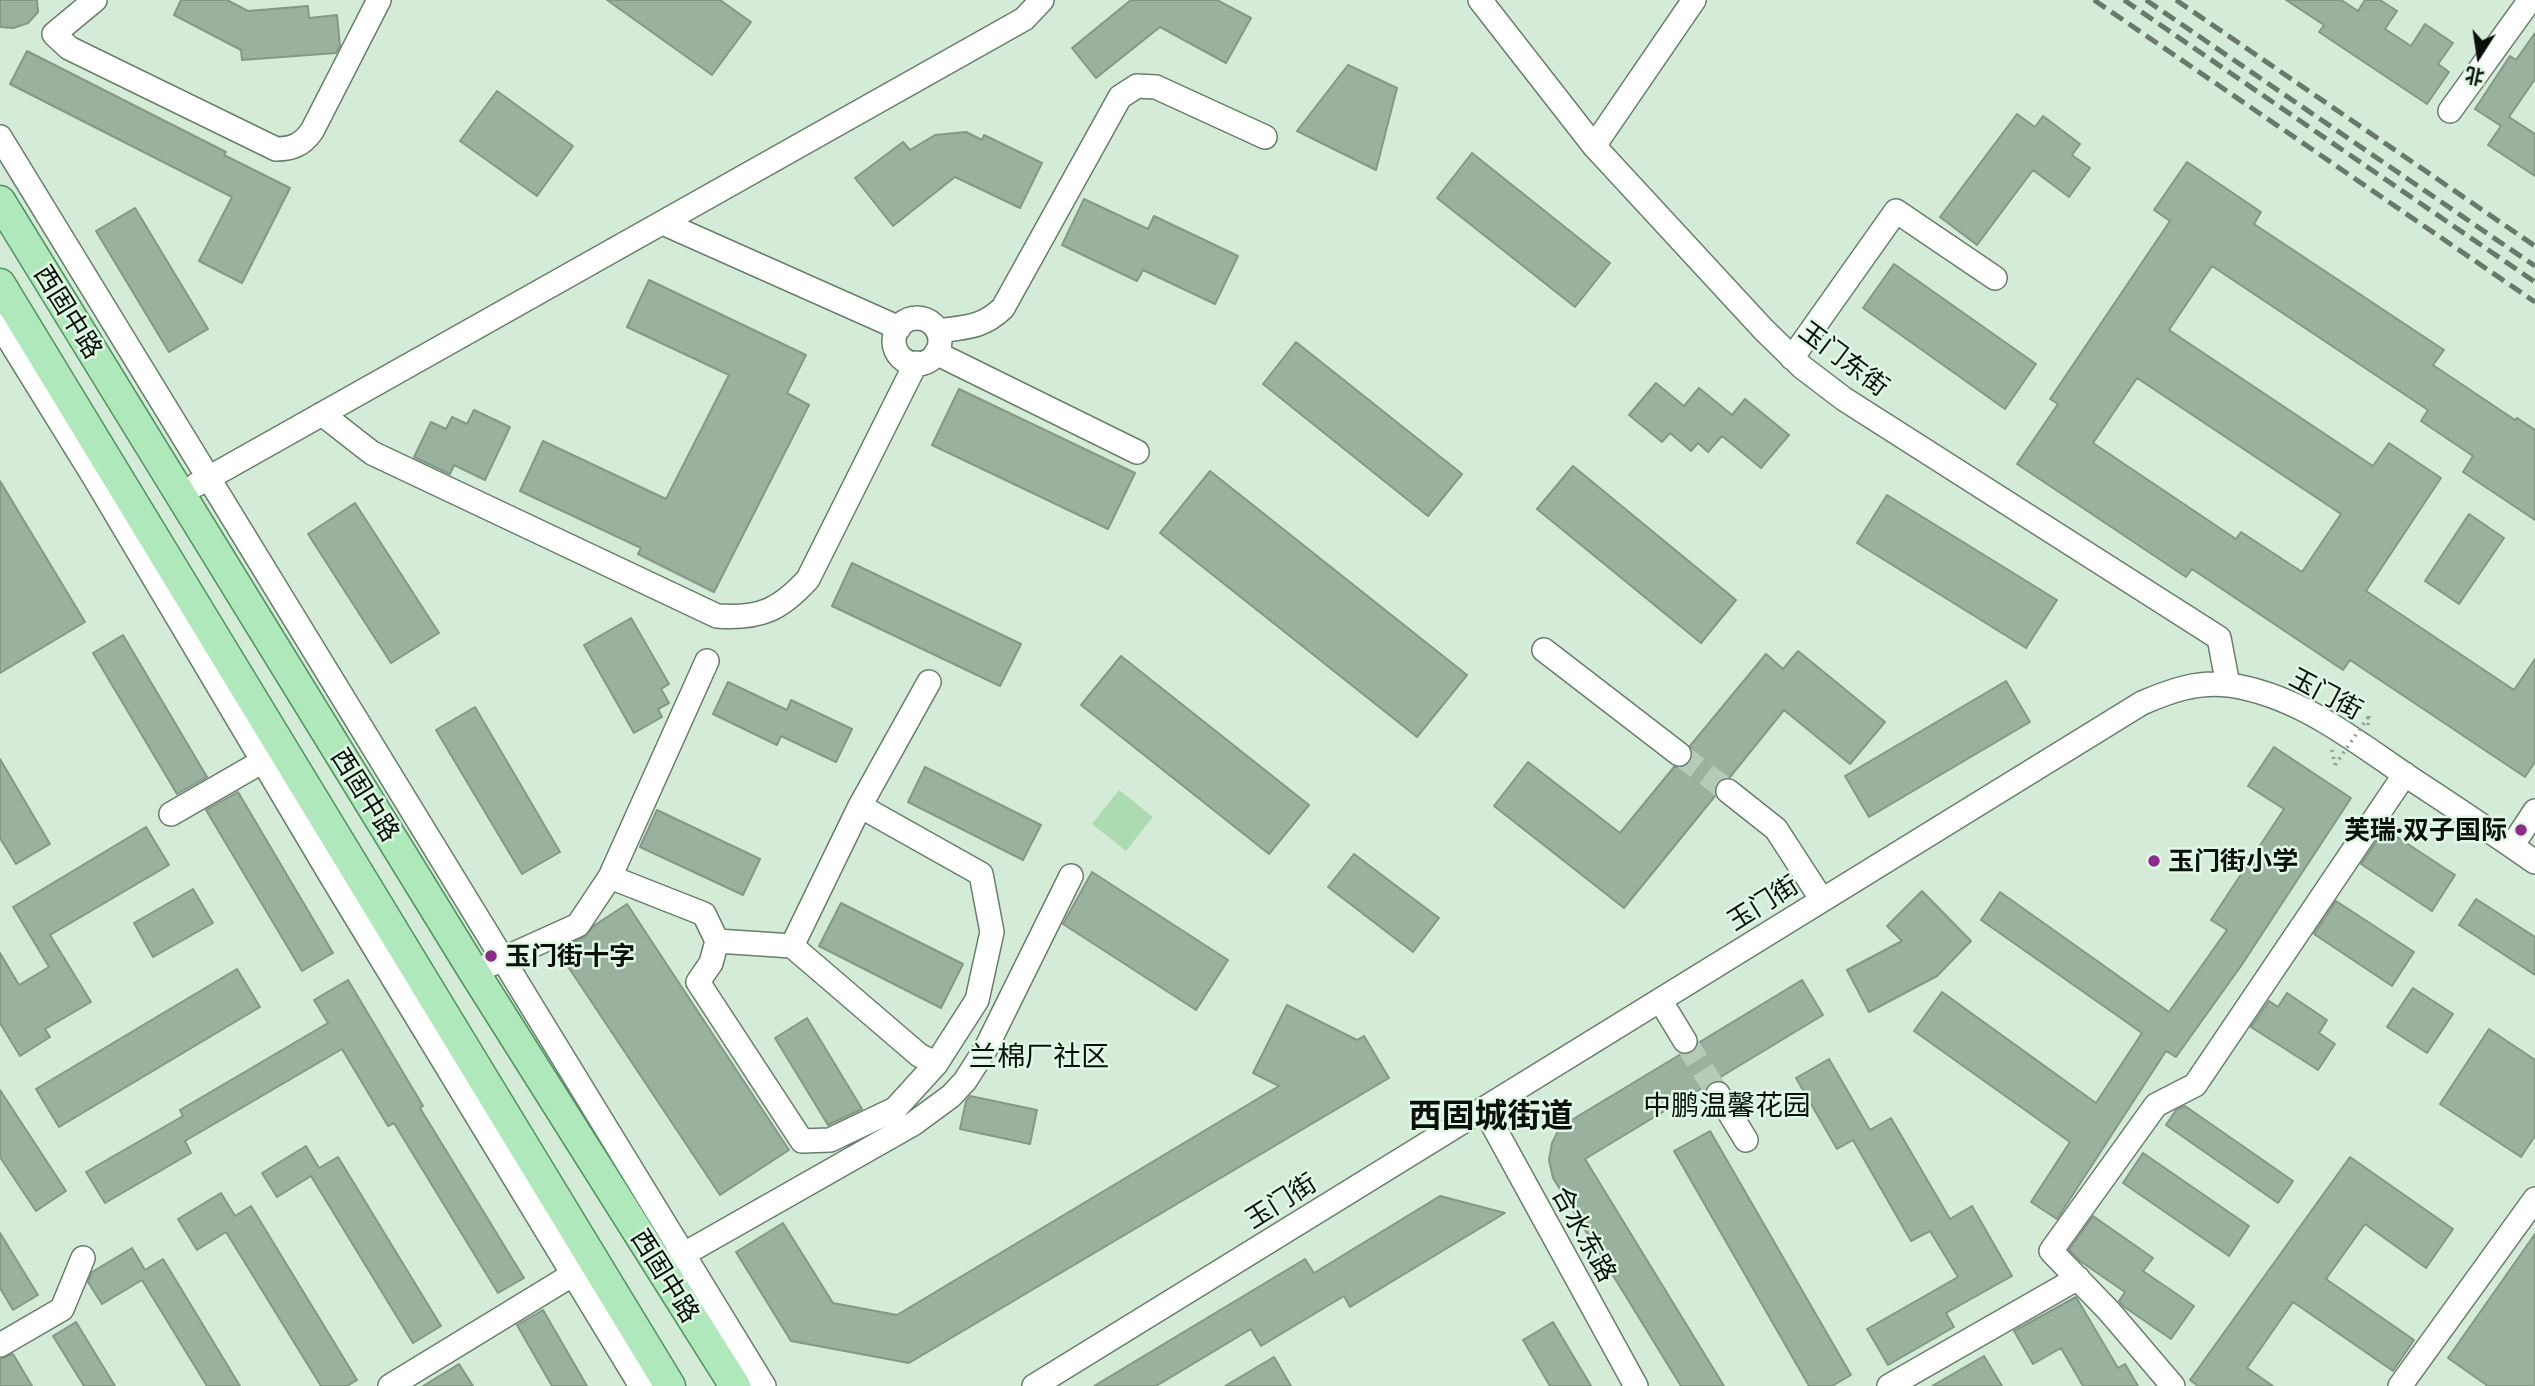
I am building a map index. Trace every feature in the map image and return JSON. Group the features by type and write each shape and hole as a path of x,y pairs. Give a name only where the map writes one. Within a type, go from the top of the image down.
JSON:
{"main road":[{"name":"西固中路","path":"0,201 474,972 672,1261 735,1386"},
{"name":"西固中路","path":"0,284 583,1268 670,1386"}],"street":[{"path":"95,0 54,34 69,48 276,149 297,146 313,131 379,0"},
{"path":"181,495 1024,19 1042,0"},
{"name":"玉门东街","path":"1480,0 1594,146 1792,358 1844,399 2219,638 2228,685"},
{"path":"1594,146 1695,0"},
{"path":"2450,111 2530,0"},
{"path":"321,414 372,453 717,616 743,618 768,612 791,598 808,579 930,349 927,320 919,318 904,322 898,328 895,343 902,357 930,349 978,326 1003,308 1120,97 1127,90 1147,85 1156,87 1265,137"},
{"path":"0,137 503,958 672,1261 764,1386"},
{"path":"1792,358 1896,211 1996,278"},
{"path":"663,223 898,328"},
{"path":"0,325 263,761 583,1268 641,1386"},
{"path":"930,349 1137,452"},
{"path":"1544,650 1679,754"},
{"path":"474,972 578,925 610,877 707,661"},
{"path":"792,946 860,806 929,682"},
{"name":"玉门街","path":"1034,1386 2141,703 2177,689 2204,684 2228,685 2288,700 2326,720 2535,862"},
{"path":"171,814 263,761"},
{"path":"2172,1386 2109,1311 2051,1251 2156,1105 2195,1085 2405,774"},
{"path":"1728,791 1776,829 1822,900"},
{"path":"610,877 704,914 717,941 711,963 698,982 802,1141 830,1140 895,1109 936,1064 977,1000 992,932 981,874 860,806"},
{"path":"2512,846 2535,811"},
{"path":"672,1261 913,1125 951,1096 965,1082 986,1048 1071,876"},
{"path":"717,941 792,946 919,1055 936,1064"},
{"path":"1660,1000 1685,1041"},
{"path":"1718,1094 1746,1140"},
{"name":"合水东路","path":"1484,1109 1636,1386"},
{"path":"2400,1386 2535,1199"},
{"path":"0,1345 62,1309 83,1258"},
{"path":"390,1386 583,1268"},
{"path":"1889,1386 2078,1278"}],"path":[{"path":"2335,765 2368,716"}],"green space":[{"path":"1119,790 1153,817 1126,851 1092,824"}],"building":[{"path":"0,0 37,0 38,12 28,23 13,28 0,27"},
{"path":"181,0 227,0 248,11 308,6 309,18 337,15 340,46 336,53 242,60 241,50 174,15"},
{"path":"607,0 720,0 751,22 712,75"},
{"path":"1131,0 1217,0 1251,18 1226,63 1160,27 1096,78 1072,48"},
{"path":"2286,0 2341,0 2358,11 2365,0 2380,0 2397,11 2385,29 2411,46 2425,24 2453,43 2438,64 2449,72 2427,104 2319,32 2324,25"},
{"path":"2535,33 2535,79 2509,117 2535,134 2535,176 2488,145 2501,126 2475,109 2510,56 2516,60"},
{"path":"27,51 226,152 224,155 290,188 242,283 199,261 232,197 10,84"},
{"path":"1348,65 1397,88 1376,170 1297,131"},
{"path":"497,91 573,146 537,196 460,141"},
{"path":"2017,114 2035,127 2043,116 2080,144 2072,155 2090,168 2069,197 2033,170 1977,245 1940,217"},
{"path":"966,132 982,140 984,135 1042,163 1020,208 955,177 893,226 855,178 903,142 910,150 935,135"},
{"path":"1472,153 1610,263 1575,307 1437,198"},
{"path":"2187,162 2261,212 2254,224 2444,350 2433,365 2515,420 2517,418 2535,430 2535,520 2463,472 2473,456 2421,421 2428,410 2212,266 2169,330 2373,466 2389,443 2441,478 2366,591 2514,690 2535,659 2535,762 2525,777 2350,660 2343,670 2192,569 2186,577 2017,464 2058,404 2050,399 2170,221 2154,210","holes":["2137,378 2341,514 2302,572 2241,532 2236,539 2093,443"]},
{"path":"1084,199 1148,229 1154,216 1238,256 1215,304 1143,270 1137,281 1062,245"},
{"path":"135,208 208,329 169,352 96,231"},
{"path":"1894,264 2036,364 2005,409 1863,308"},
{"path":"649,280 806,355 787,393 809,405 714,592 638,554 641,548 520,491 543,441 666,499 729,375 627,327"},
{"path":"1296,342 1462,474 1428,516 1263,384"},
{"path":"1656,383 1684,406 1699,388 1732,415 1745,399 1789,435 1761,468 1722,436 1708,452 1698,443 1691,451 1670,433 1662,442 1629,415"},
{"path":"959,389 1135,473 1108,529 932,445"},
{"path":"474,410 510,427 485,480 454,465 450,474 414,457 431,422 446,429 452,417 467,424"},
{"path":"1573,466 1736,600 1701,643 1537,509"},
{"path":"1210,471 1467,675 1417,737 1160,533"},
{"path":"0,481 85,622 0,673"},
{"path":"1887,495 2057,600 2026,648 1857,543"},
{"path":"355,503 439,633 391,663 308,534"},
{"path":"2469,514 2504,538 2459,604 2425,581"},
{"path":"852,563 1021,644 1000,686 832,606"},
{"path":"631,618 669,684 661,689 669,703 658,709 662,717 634,733 584,645"},
{"path":"123,635 207,777 177,794 93,653"},
{"path":"1798,651 1885,722 1850,764 1784,710 1730,777 1718,782 1714,788 1715,796 1624,908 1494,806 1528,762 1620,833 1674,767 1684,767 1690,763 1693,755 1690,746 1766,654 1783,669"},
{"path":"1121,656 1309,805 1269,854 1081,705"},
{"path":"2006,681 2030,722 1869,817 1845,776"},
{"path":"728,682 787,710 791,700 852,729 836,762 781,736 777,745 713,714"},
{"path":"475,707 560,852 522,874 436,730"},
{"path":"2274,747 2351,798 2241,966 2176,1057 2166,1051 2057,1219 2031,1202 2070,1142 1914,1031 1942,992 2096,1103 2142,1033 1981,920 2000,892 2169,1012 2227,930 2211,920 2284,809 2248,786"},
{"path":"0,759 50,844 16,864 0,838"},
{"path":"925,767 1041,825 1023,860 908,802"},
{"path":"238,792 333,953 302,971 206,810"},
{"path":"657,810 760,859 743,895 640,847"},
{"path":"146,827 169,865 50,935 91,1002 45,1029 50,1037 20,1056 0,1023 0,953 19,985 49,967 13,907"},
{"path":"2385,829 2455,875 2432,911 2361,864"},
{"path":"1354,854 1439,918 1413,952 1328,887"},
{"path":"1092,872 1228,960 1196,1010 1063,924"},
{"path":"193,889 213,923 153,957 134,923"},
{"path":"1922,891 1971,941 1937,976 1869,1012 1847,970 1902,941 1887,926"},
{"path":"2476,899 2535,937 2535,975 2459,925"},
{"path":"2336,901 2414,952 2392,986 2314,934"},
{"path":"841,903 963,964 941,1008 819,946"},
{"path":"627,904 789,1150 720,1195 557,950 584,937 595,925"},
{"path":"237,969 260,1007 59,1127 36,1089"},
{"path":"348,980 423,1106 420,1108 524,1278 498,1293 394,1123 388,1126 342,1049 185,1141 191,1153 105,1203 86,1172 183,1116 180,1110 328,1023 314,1000"},
{"path":"1802,980 1823,1015 1585,1159 1724,1386 1681,1386 1553,1178 1549,1160 1552,1143 1560,1127 1681,1054 1692,1053 1698,1043"},
{"path":"2413,988 2453,1014 2427,1053 2387,1027"},
{"path":"2287,993 2327,1020 2319,1033 2335,1044 2318,1070 2251,1027 2269,1001 2278,1007"},
{"path":"1287,1005 1357,1040 1364,1036 1389,1078 909,1363 791,1341 736,1252 783,1223 833,1303 897,1315 1279,1086 1253,1073"},
{"path":"807,1018 862,1109 828,1125 775,1038"},
{"path":"2489,1029 2535,1060 2535,1136 2521,1157 2440,1104"},
{"path":"1829,1059 1870,1130 1891,1118 1950,1219 1972,1206 2012,1276 1946,1313 1954,1327 1888,1365 1867,1329 1958,1277 1930,1231 1911,1241 1853,1140 1837,1149 1796,1078"},
{"path":"0,1090 66,1191 36,1211 0,1157"},
{"path":"970,1096 1037,1110 1030,1144 960,1129 966,1101"},
{"path":"2185,1106 2293,1181 2278,1203 2166,1125 2176,1110"},
{"path":"1710,1131 1851,1375 1832,1386 1809,1386 1674,1151"},
{"path":"306,1146 319,1168 338,1157 441,1326 413,1343 311,1176 277,1197 262,1173"},
{"path":"2143,1153 2249,1226 2229,1256 2123,1183"},
{"path":"2350,1157 2453,1229 2426,1268 2365,1224 2326,1279 2414,1340 2393,1371 2293,1302 2247,1368 2273,1386 2198,1386 2190,1380"},
{"path":"221,1193 235,1216 251,1206 357,1380 347,1386 321,1386 226,1232 197,1250 178,1219"},
{"path":"1440,1196 1505,1213 1350,1307 1344,1296 1261,1346 1251,1329 1156,1386 1094,1386 1305,1259 1314,1273"},
{"path":"2093,1216 2153,1258 2143,1271 2194,1306 2171,1339 2123,1306 2119,1301 2125,1292 2080,1261 2069,1250"},
{"path":"0,1233 38,1295 13,1310 0,1288"},
{"path":"2535,1234 2535,1386 2488,1386 2448,1358"},
{"path":"132,1248 145,1270 163,1259 240,1386 207,1386 142,1280 102,1304 88,1282 92,1272"},
{"path":"2076,1297 2118,1368 2125,1364 2138,1386 2083,1386 2061,1348 2033,1364 2014,1331"},
{"path":"543,1310 587,1386 552,1386 517,1325"},
{"path":"76,1322 115,1386 84,1386 53,1336"},
{"path":"1553,1322 1591,1386 1550,1386 1523,1340"},
{"path":"13,1354 32,1386 0,1386 0,1359"},
{"path":"1984,1356 2002,1386 1932,1386"},
{"path":"1274,1357 1291,1386 1225,1386"},
{"path":"459,1364 473,1386 423,1386"}],"tunnel":[{"path":"1679,754 1728,791"},
{"path":"1685,1041 1718,1094"}],"railway":[{"path":"2094,0 2535,302"},
{"path":"2124,0 2535,282"},
{"path":"2146,0 2535,266"},
{"path":"2176,0 2535,246"}],"place":[{"name":"芙瑞·双子国际","path":"2521,830"},
{"name":"玉门街小学","path":"2154,861"},
{"name":"玉门街十字","path":"491,956"}],"district":[{"name":"兰棉厂社区","path":"1039,1057"},
{"name":"中鹏温馨花园","path":"1727,1106"},
{"name":"西固城街道","path":"1491,1116"}]}
